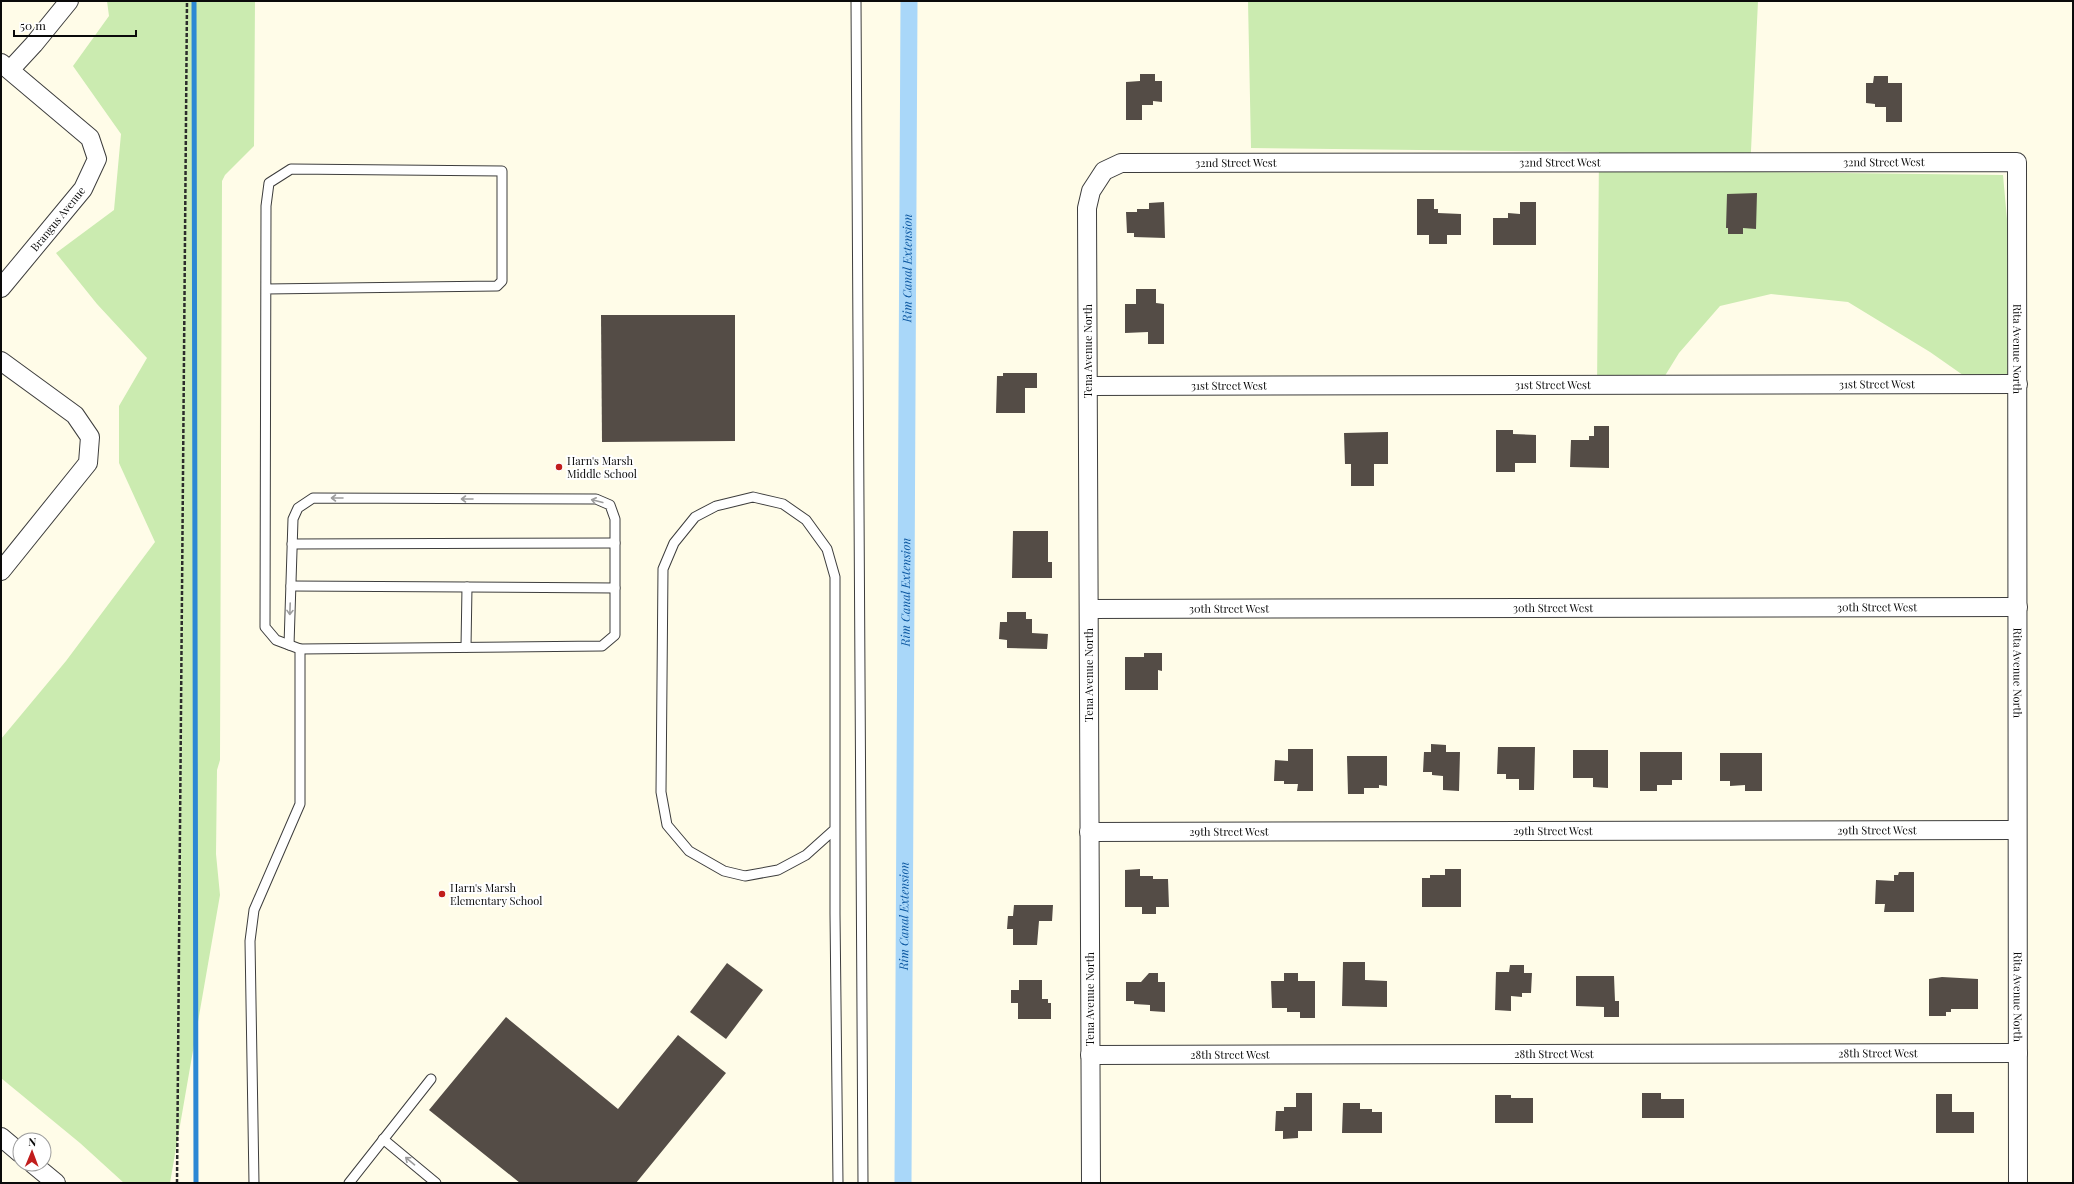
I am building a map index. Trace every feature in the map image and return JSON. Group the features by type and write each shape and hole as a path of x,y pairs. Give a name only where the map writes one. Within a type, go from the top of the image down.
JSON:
{"street":[{"path":"5,67 34,44 69,1"},
{"name":"Brangus Avenue","path":"1,288 83,189 97,159 90,138 5,67"},
{"name":"32nd Street West","path":"1104,170 1121,163 2017,162"},
{"name":"Rita Avenue North","path":"2017,162 2018,1183"},
{"name":"Tena Avenue North","path":"1091,1183 1087,208 1091,190 1104,170"},
{"path":"1,361 74,415 90,437 88,463 1,571"},
{"name":"31st Street West","path":"1088,386 2018,384"},
{"name":"30th Street West","path":"1089,608 2018,607"},
{"name":"29th Street West","path":"1089,832 2017,830"},
{"name":"28th Street West","path":"1090,1056 2018,1053"},
{"path":"1,1137 12,1146"},
{"path":"43,1172 56,1183"}],"lane":[{"path":"856,1 863,1183"},
{"path":"266,289 497,286 502,281 502,171 291,169 269,183 266,206 265,627 276,640 289,645 300,649 602,646 614,635 615,519 610,505 596,499 313,498 298,508 293,519 289,645"},
{"path":"835,829 806,855 778,870 746,876 724,871 689,851 667,825 661,792 664,569 674,543 695,517 716,506 753,497 782,504 806,520 827,549 835,577 835,829 838,1183"},
{"path":"292,544 615,543"},
{"path":"291,586 615,588"},
{"path":"466,647 467,587"},
{"path":"254,1183 250,941 254,910 300,804 300,649"},
{"path":"362,1183 352,1180 431,1079"},
{"path":"383,1139 436,1183"}],"path":[{"path":"177,1183 186,1"}],"green space":[{"path":"107,1 255,1 254,146 225,175 222,181 220,760 217,770 216,854 220,895 170,1183 124,1183 80,1143 1,1078 1,739 66,661 155,542 119,463 119,406 147,358 97,304 56,253 114,210 121,134 73,66 109,16"},
{"path":"1248,1 1758,1 1750,172 2003,175 2019,352 2019,387 1970,380 1930,352 1848,302 1771,294 1720,306 1679,353 1655,392 1597,391 1599,152 1251,148"}],"building":[{"path":"1140,74 1155,74 1155,81 1162,81 1162,102 1153,101 1153,105 1142,105 1142,120 1126,120 1126,82 1140,81"},
{"path":"1874,76 1888,76 1888,83 1902,83 1902,122 1886,122 1886,107 1875,107 1875,104 1866,103 1866,83 1873,83"},
{"path":"1757,193 1756,229 1743,228 1743,234 1728,234 1728,228 1726,228 1727,194"},
{"path":"1417,199 1434,199 1434,209 1438,209 1438,213 1461,214 1461,235 1447,235 1447,244 1429,244 1429,235 1417,235"},
{"path":"1164,202 1165,238 1134,237 1134,233 1127,233 1126,212 1137,212 1137,209 1149,209 1149,203"},
{"path":"1520,202 1536,202 1536,245 1493,245 1493,218 1508,218 1508,213 1520,214"},
{"path":"1136,289 1156,289 1156,303 1164,304 1164,344 1148,344 1148,332 1125,333 1125,304 1136,304"},
{"path":"601,315 735,315 735,441 602,442"},
{"path":"1003,373 1037,373 1037,388 1025,388 1025,413 996,413 997,376 1003,376"},
{"path":"1594,426 1609,426 1609,468 1570,467 1571,440 1589,440 1589,436 1594,436"},
{"path":"1496,430 1513,430 1513,434 1536,435 1536,463 1515,463 1515,472 1496,472"},
{"path":"1388,432 1388,464 1374,464 1374,486 1351,486 1351,464 1345,464 1344,433"},
{"path":"1013,531 1048,531 1048,562 1052,562 1052,578 1012,578"},
{"path":"1007,612 1026,612 1026,619 1032,619 1032,633 1048,634 1047,649 1007,648 1007,640 999,639 1000,622 1007,622"},
{"path":"1144,653 1162,653 1162,671 1158,670 1158,690 1125,690 1125,657 1144,657"},
{"path":"1431,744 1446,745 1446,752 1460,752 1459,791 1443,790 1443,776 1432,775 1432,772 1423,772 1424,752 1431,752"},
{"path":"1498,747 1535,747 1534,790 1519,790 1519,779 1506,779 1506,774 1497,774"},
{"path":"1288,749 1313,749 1313,791 1297,791 1298,784 1284,784 1284,781 1274,781 1275,760 1288,761"},
{"path":"1573,750 1608,750 1608,788 1593,787 1593,778 1573,778"},
{"path":"1640,752 1682,752 1682,780 1672,780 1672,785 1657,785 1657,791 1640,791"},
{"path":"1720,753 1762,753 1762,791 1745,791 1745,785 1730,786 1730,781 1720,781"},
{"path":"1347,756 1387,756 1387,786 1379,785 1379,788 1364,788 1364,794 1348,794"},
{"path":"1140,869 1140,876 1153,876 1153,879 1168,879 1169,907 1156,907 1156,914 1142,914 1142,907 1125,907 1125,870"},
{"path":"1445,869 1461,869 1461,907 1422,907 1422,878 1430,878 1430,875 1445,875"},
{"path":"1899,872 1914,872 1914,912 1884,912 1885,904 1875,904 1876,880 1894,881 1894,875 1898,875"},
{"path":"1014,905 1053,905 1052,921 1039,921 1037,945 1013,945 1013,929 1007,929 1008,916 1013,916"},
{"path":"1343,962 1365,962 1365,980 1387,981 1387,1007 1342,1006"},
{"path":"727,963 763,990 726,1039 690,1012"},
{"path":"1510,965 1524,965 1524,973 1532,973 1531,993 1522,993 1522,997 1511,996 1511,1011 1495,1010 1496,972 1509,972"},
{"path":"1149,973 1158,973 1158,982 1165,982 1165,1012 1150,1011 1150,1005 1134,1004 1134,1001 1126,1001 1126,982 1141,982"},
{"path":"1284,973 1298,973 1298,981 1315,981 1315,1018 1300,1018 1300,1012 1287,1012 1287,1008 1272,1008 1271,981 1284,981"},
{"path":"1576,976 1614,976 1615,1001 1619,1001 1619,1017 1604,1017 1604,1007 1576,1006"},
{"path":"1942,977 1978,979 1978,1009 1951,1009 1951,1012 1946,1012 1946,1016 1929,1016 1929,979"},
{"path":"1019,980 1042,980 1042,999 1048,999 1048,1003 1051,1003 1051,1019 1018,1019 1018,1003 1011,1003 1011,990 1019,990"},
{"path":"506,1017 618,1109 678,1035 726,1073 636,1183 520,1183 429,1110"},
{"path":"1296,1093 1312,1093 1312,1131 1298,1131 1298,1138 1283,1139 1283,1131 1275,1131 1276,1111 1284,1111 1284,1107 1296,1107"},
{"path":"1642,1093 1661,1093 1661,1099 1684,1099 1684,1118 1642,1118"},
{"path":"1936,1094 1952,1094 1952,1112 1974,1112 1974,1133 1936,1133"},
{"path":"1495,1095 1511,1095 1511,1098 1533,1098 1533,1123 1495,1123"},
{"path":"1343,1103 1360,1103 1360,1109 1372,1109 1372,1112 1382,1112 1382,1133 1342,1133"}],"waterway":[{"path":"194,1 196,1183"},
{"name":"Rim Canal Extension","path":"903,1183 909,1"}],"place":[{"name":"Harn's Marsh Middle School","path":"559,467"},
{"name":"Harn's Marsh Elementary School","path":"442,894"}]}
